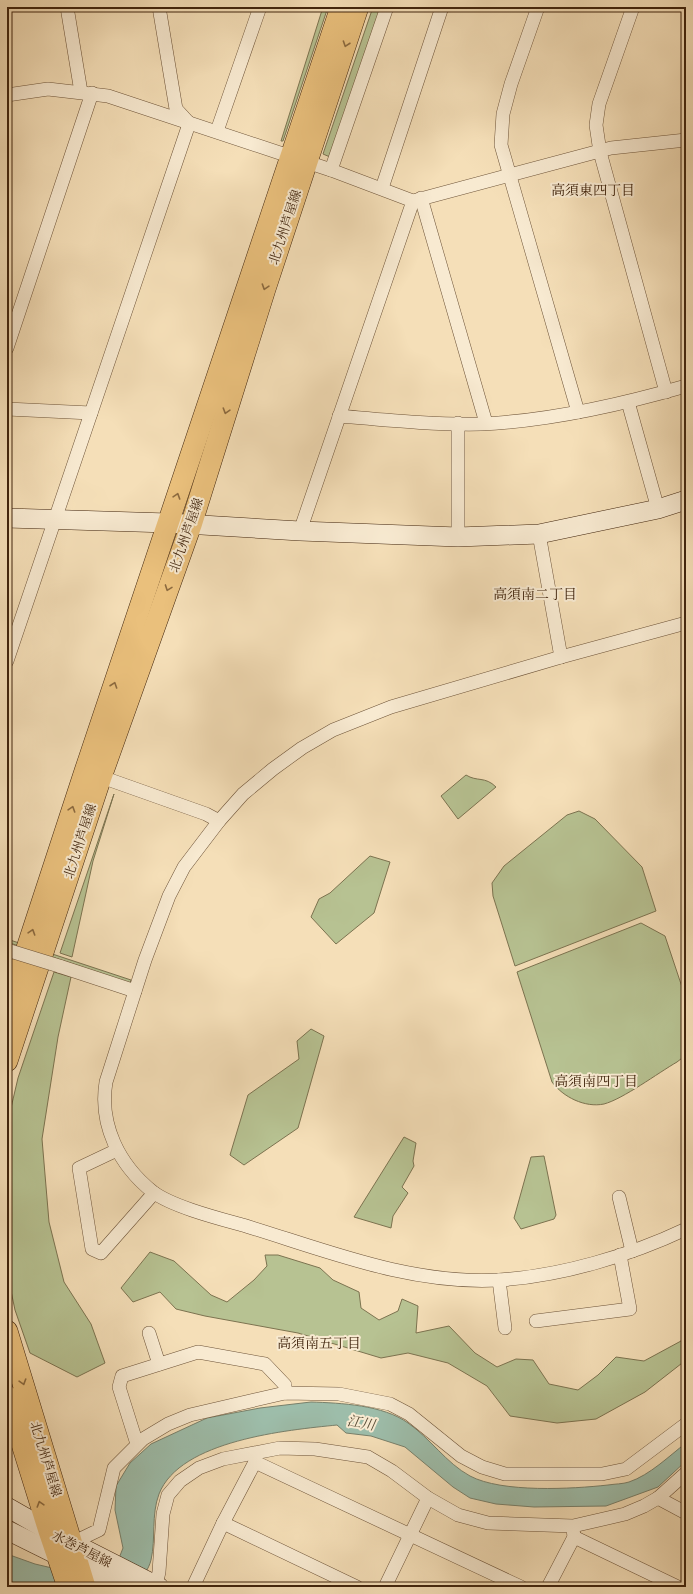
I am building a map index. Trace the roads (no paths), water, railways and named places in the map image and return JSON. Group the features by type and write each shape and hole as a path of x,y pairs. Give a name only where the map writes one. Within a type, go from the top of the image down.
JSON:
{"main road":[{"name":"北九州芦屋線","path":"7,1009 93,774 191,524 299,160 341,7"},
{"name":"北九州芦屋線","path":"7,1061 168,523 299,160 358,7"},
{"name":"北九州芦屋線","path":"7,1331 80,1568"},
{"name":"北九州芦屋線","path":"7,1396 49,1531 80,1568"}],"street":[{"path":"7,348 87,92 67,7"},
{"path":"159,7 176,109 189,124"},
{"path":"331,170 387,7"},
{"path":"382,188 442,7"},
{"path":"538,7 511,84 503,114 501,145 511,175 578,412"},
{"path":"633,7 599,104 596,125 600,152 666,392"},
{"path":"217,132 258,10"},
{"path":"7,95 48,89 87,92 142,106 189,124 217,132 417,200 611,148 686,140"},
{"path":"7,661 12,631 55,520 189,124"},
{"path":"300,531 339,416 417,200"},
{"path":"417,200 486,423"},
{"path":"339,416 410,422 486,423 578,412 628,402 686,386"},
{"path":"628,402 658,508"},
{"path":"7,409 91,413"},
{"path":"458,423 458,538"},
{"path":"7,518 191,524 300,531 458,538 539,534 658,508 686,500"},
{"path":"539,534 561,657"},
{"path":"686,623 561,657 391,707 333,730 302,748 273,769 243,794 219,821 184,867 169,896 135,991 106,1082 103,1100 108,1126 117,1150 131,1172 154,1193 200,1212 319,1250 425,1277 461,1280 499,1280 527,1277 598,1263 686,1229"},
{"path":"93,774 206,814 219,821"},
{"path":"7,949 135,991"},
{"path":"117,1150 79,1168 92,1249 101,1253 154,1193"},
{"path":"536,1321 630,1309 626,1253 619,1197"},
{"path":"499,1280 505,1328"},
{"path":"149,1332 159,1364"},
{"path":"137,1444 119,1387 122,1376 198,1352 265,1364 285,1385 285,1393"},
{"path":"80,1568 99,1530 114,1468 137,1444 168,1424 190,1415 285,1393 339,1394 390,1404 409,1414 461,1456 482,1467 506,1474 602,1474 626,1469 686,1424"},
{"path":"155,1585 159,1572 163,1514 168,1495 180,1481 199,1468 223,1459 255,1458 280,1448 315,1449 368,1457 392,1471 428,1498 458,1516 488,1523 573,1532 678,1587"},
{"path":"193,1587 255,1458"},
{"path":"255,1458 410,1535 521,1587"},
{"path":"548,1587 573,1532 625,1514 658,1498 686,1472"},
{"path":"385,1587 428,1498"},
{"path":"658,1498 686,1513"},
{"name":"水巻芦屋線","path":"7,1507 49,1531"},
{"path":"223,1523 357,1587"},
{"name":"水巻芦屋線","path":"7,1530 80,1568 122,1587"},
{"name":"水巻芦屋線","path":"80,1568 155,1585"}],"water":[{"name":"江川","path":"311,1402 348,1404 387,1412 398,1417 416,1429 461,1471 470,1476 500,1485 557,1488 627,1483 652,1470 686,1443 686,1461 658,1487 606,1506 534,1507 496,1504 470,1498 453,1487 405,1447 371,1436 346,1433 337,1425 291,1430 238,1441 212,1450 189,1461 171,1476 159,1494 154,1518 151,1560 137,1587 21,1587 7,1579 7,1554 35,1564 95,1578 114,1571 123,1548 115,1510 116,1486 130,1463 151,1444 207,1418 260,1408"}],"district":[{"name":"高須東四丁目","path":"593,190"},
{"name":"高須南二丁目","path":"535,594"},
{"name":"高須南四丁目","path":"596,1081"},
{"name":"高須南五丁目","path":"319,1343"}]}
